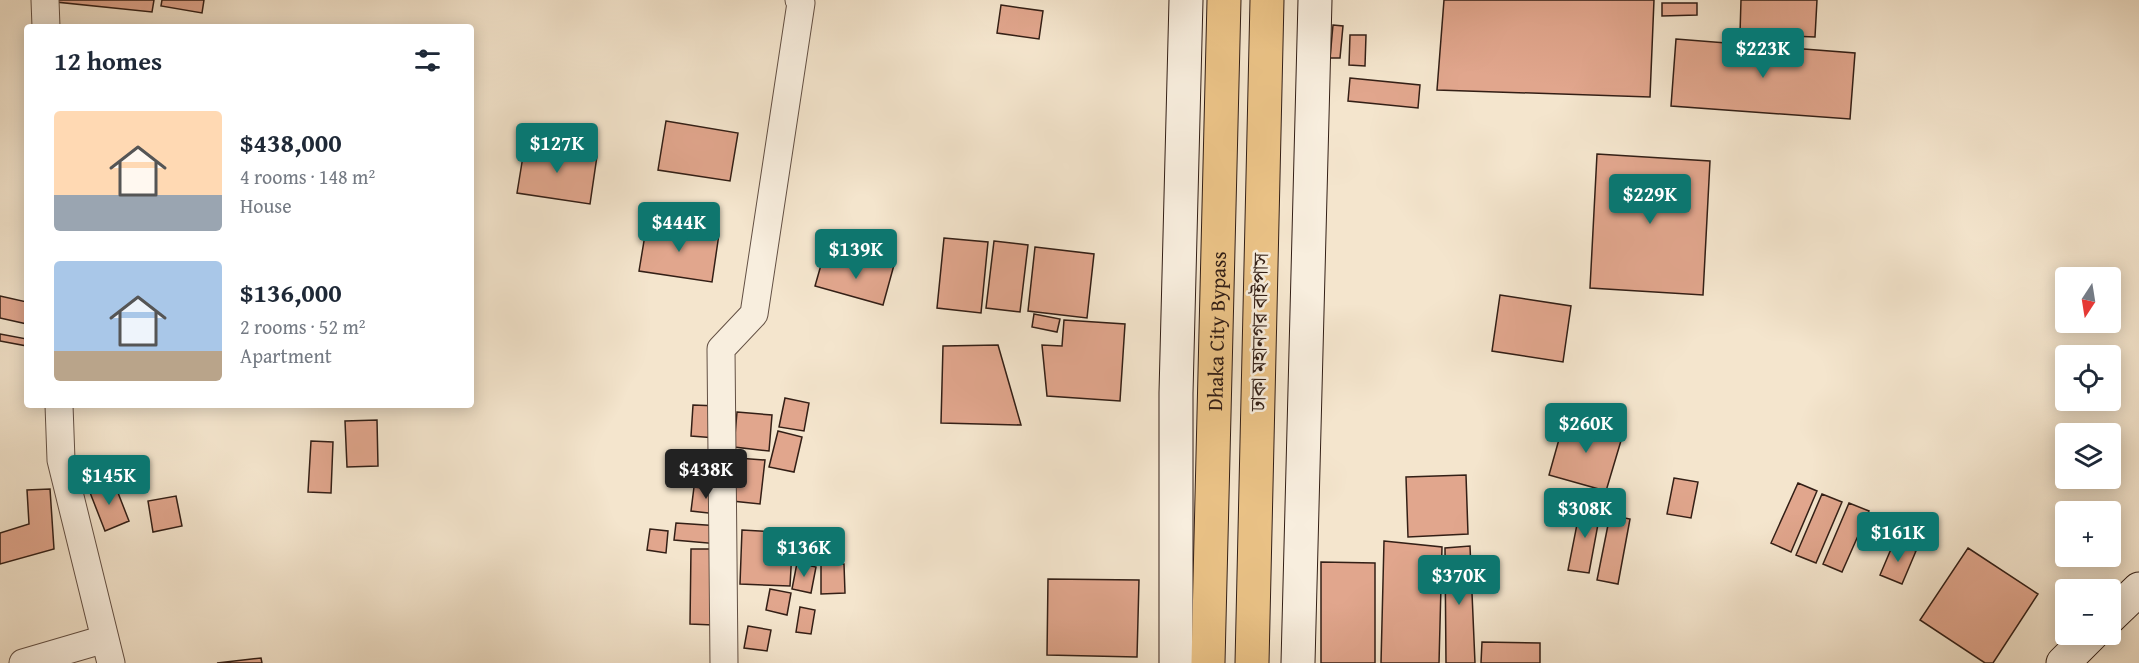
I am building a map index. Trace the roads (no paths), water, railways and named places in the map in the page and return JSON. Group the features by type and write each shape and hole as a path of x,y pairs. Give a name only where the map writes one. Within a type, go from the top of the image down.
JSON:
{"highway":[{"name":"Dhaka City Bypass","path":"1208,663 1224,0"},
{"name":"ঢাকা মহানগর বাইপাস","path":"1252,663 1267,0"}],"main road":[{"path":"1176,663 1176,393 1186,0"},
{"path":"1298,663 1315,0"},
{"path":"2121,606 2139,589"},
{"path":"2063,663 2081,645"}],"street":[{"path":"45,0 46,24"},
{"path":"724,663 721,349 754,314 801,3 799,0"},
{"path":"23,663 108,651 61,460 59,408"}]}
